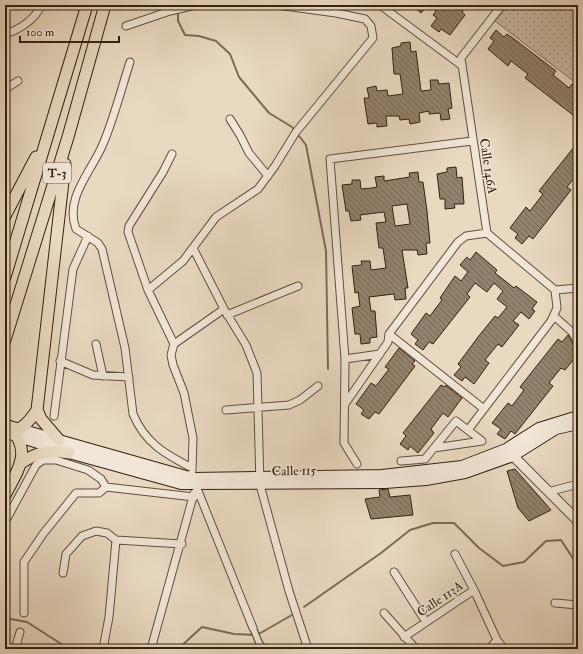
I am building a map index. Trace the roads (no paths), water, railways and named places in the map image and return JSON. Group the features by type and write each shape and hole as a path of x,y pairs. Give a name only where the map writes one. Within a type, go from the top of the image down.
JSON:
{"main road":[{"name":"T-3","path":"5,276 87,5"},
{"name":"T-3","path":"5,340 68,137 105,5"},
{"path":"5,216 49,132"},
{"path":"5,495 21,463 23,455 11,431 30,421 37,410 68,137"},
{"path":"37,410 43,423 59,440"},
{"name":"Calle 115","path":"510,452 539,428 578,416"},
{"name":"Calle 115","path":"11,431 59,440 194,477 260,480 382,475 425,472 462,466 510,452 556,429 578,424"},
{"name":"Calle 115","path":"11,431 69,453 181,484 194,477"},
{"path":"21,463 30,457 45,452 69,453"}],"street":[{"path":"5,34 14,32 25,24 40,11 42,5"},
{"path":"126,26 170,11 196,5"},
{"path":"148,290 183,261 216,217 258,189 296,132 373,38 371,26 365,19 336,9 277,5"},
{"path":"380,5 462,65"},
{"name":"Calle 146A","path":"487,233 472,142 461,58 502,5"},
{"path":"130,62 103,146 79,189 72,214 76,229 98,242 102,249 125,348 133,414 142,433 155,446 194,477 253,628 262,647"},
{"path":"5,88 18,81"},
{"path":"230,119 249,153 268,176"},
{"path":"357,464 344,443 345,359 330,159 472,142"},
{"path":"172,154 163,172 129,226 128,232 148,290 174,344"},
{"path":"345,404 388,342 389,334 458,242 466,236 487,233 555,290 557,308 554,316 468,430"},
{"path":"54,416 73,269 88,236"},
{"path":"193,248 226,312 246,345 257,373 260,480 289,591 308,649"},
{"path":"151,649 182,544 194,497 193,438 184,393 172,360 171,352 174,344 226,312 298,286"},
{"path":"555,290 578,288"},
{"path":"554,316 572,332 578,342"},
{"path":"389,334 484,409"},
{"path":"96,344 103,376"},
{"path":"345,359 380,354"},
{"path":"60,361 79,370 103,376 129,377"},
{"path":"226,410 289,406 300,400 318,386"},
{"path":"401,462 425,459 456,421 482,441 434,448"},
{"path":"510,452 578,521"},
{"path":"5,522 36,465 44,460 56,460 88,470 101,479 106,488"},
{"path":"548,492 578,484"},
{"path":"24,613 24,562 73,494 78,492 100,493 106,488 194,497"},
{"path":"63,573 66,554 82,536 96,531 107,533 116,540 182,544"},
{"path":"103,649 109,617 116,540"},
{"path":"455,554 474,590"},
{"path":"394,572 426,622"},
{"name":"Calle 113A","path":"404,637 474,590 497,640 504,649"},
{"path":"555,603 578,605"},
{"path":"384,613 416,649"},
{"path":"15,649 20,632"},
{"path":"489,649 497,640"}],"waterway":[{"path":"178,5 178,21 185,35 199,36 216,41 230,54 239,77 269,113 292,127 306,145 326,251 328,369"},
{"path":"304,607 381,553 410,530 433,523 454,523 479,548 503,566 524,562 546,541 561,540 578,566"},
{"path":"178,649 202,627 234,634 257,635 292,615"},
{"path":"5,618 27,622 69,649"}]}
